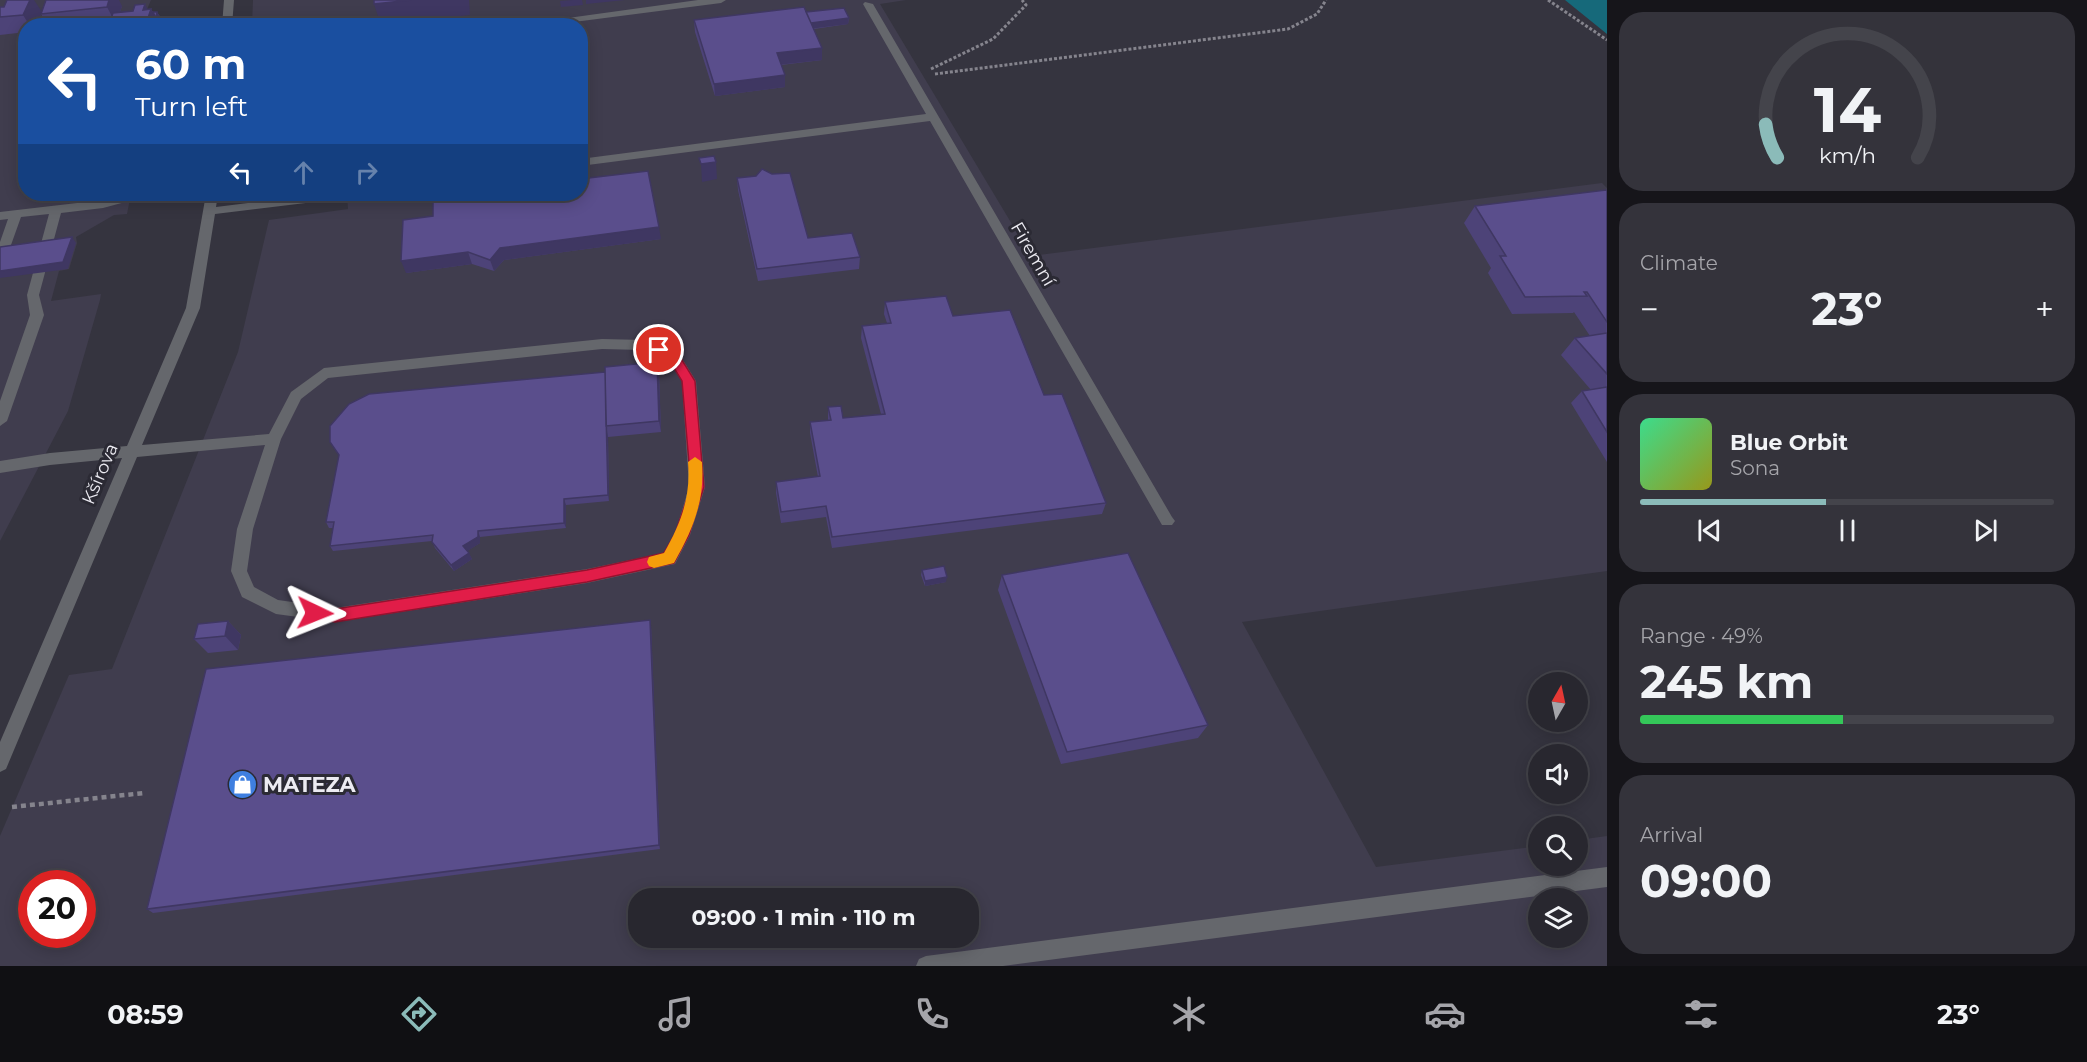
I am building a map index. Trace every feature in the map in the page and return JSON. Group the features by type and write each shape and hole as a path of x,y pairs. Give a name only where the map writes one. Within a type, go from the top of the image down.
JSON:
{"street":[{"path":"228,18 229,0"},
{"path":"578,18 721,0"},
{"name":"Firemní","path":"868,4 1167,521"},
{"path":"588,162 932,117"},
{"path":"0,216 114,201"},
{"name":"Kšírova","path":"0,763 193,308 212,201"},
{"path":"211,211 291,201"},
{"path":"0,421 37,315 33,295 56,209"},
{"path":"0,259 16,214"},
{"path":"602,344 644,345 673,355 689,381 697,487 682,535 669,559 587,576 335,615 276,607 248,592 239,571 245,529 274,440 296,396 324,373 602,344"},
{"path":"0,467 50,459 274,440"},
{"path":"926,966 1607,877"}],"path":[{"path":"911,78 993,39 1026,5 1022,0"},
{"path":"911,78 1288,29 1317,14 1326,0"},
{"path":"1548,0 1607,40"},
{"path":"12,807 144,793"}],"shaded area":[{"path":"0,0 151,0 143,18 18,18 18,201 130,201 127,214 114,215 76,237 77,243 69,269 59,271 51,301 101,294 100,300 68,411 0,541"},
{"path":"253,0 906,0 880,4 1031,256 1602,183 1607,188 1607,571 1242,622 1376,867 1528,847 1528,876 1588,876 1588,839 1607,836 1607,966 0,966 0,836 69,675 112,669 238,352 269,220 348,209 347,201 588,201 588,18 252,18"}],"water":[{"path":"1565,0 1607,0 1607,34"}],"building":[{"path":"7,0 30,0 23,15 0,17 0,7 4,7"},
{"path":"46,0 109,0 107,7 41,14"},
{"path":"374,0 411,0 374,4"},
{"path":"145,4 143,10 151,9 148,18 111,18 113,13 133,11 135,5"},
{"path":"804,7 822,48 777,53 785,75 714,84 694,20"},
{"path":"844,8 849,18 811,23 806,12"},
{"path":"714,156 716,162 701,164 699,158"},
{"path":"762,169 772,174 790,173 808,238 852,233 860,257 757,269 737,178 756,176"},
{"path":"648,171 659,227 500,248 490,260 468,252 401,261 403,220 433,216 433,201 588,201 588,178"},
{"path":"1606,190 1607,322 1587,292 1584,292 1587,296 1525,297 1500,256 1506,256 1475,206"},
{"path":"72,237 63,262 0,271 0,247"},
{"path":"946,296 953,316 1010,310 1044,395 1062,394 1106,503 832,537 826,506 781,512 776,482 820,476 810,422 831,420 828,407 841,406 843,418 885,414 862,326 891,323 885,302"},
{"path":"1607,333 1607,374 1575,338"},
{"path":"657,362 659,421 606,426 605,367"},
{"path":"605,372 608,495 564,499 564,523 478,531 478,537 463,546 469,553 451,565 432,542 433,535 330,546 334,522 326,522 339,455 330,442 330,426 349,404 369,394"},
{"path":"1607,387 1607,432 1582,391"},
{"path":"1128,553 1208,725 1067,752 1002,575"},
{"path":"944,566 947,577 925,581 922,570"},
{"path":"650,620 659,845 147,909 206,669"},
{"path":"228,621 225,636 194,639 198,624"}],"slow traffic":[{"path":"654,562 669,559 682,535 697,487 695,462"}],"place":[{"name":"MATEZA","path":"242,785"}],"route":[{"path":"315,613 335,615 587,576 669,559 682,535 697,487 689,381 673,355 659,350"}]}
